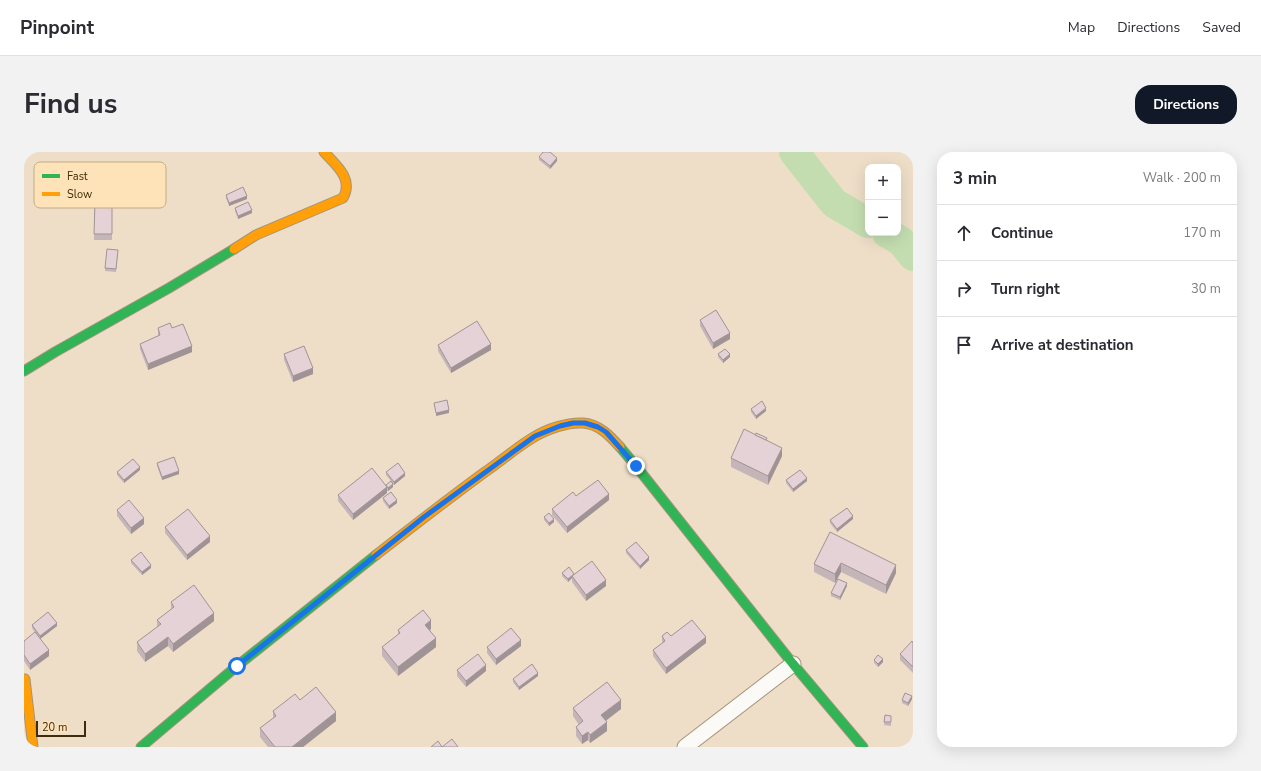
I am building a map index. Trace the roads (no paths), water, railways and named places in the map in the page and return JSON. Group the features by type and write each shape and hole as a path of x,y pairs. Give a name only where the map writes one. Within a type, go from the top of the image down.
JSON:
{"street":[{"path":"24,371 169,288 256,235 344,198 347,194 348,183 346,178 324,152"},
{"path":"141,747 237,666 424,517 535,436 560,426 573,423 585,423 598,427 606,432 636,466 793,664 863,747"},
{"path":"685,747 793,664"},
{"path":"24,679 33,747"}],"waterway":[{"path":"794,152 834,203 865,221"},
{"path":"892,236 901,241 913,256"}]}
